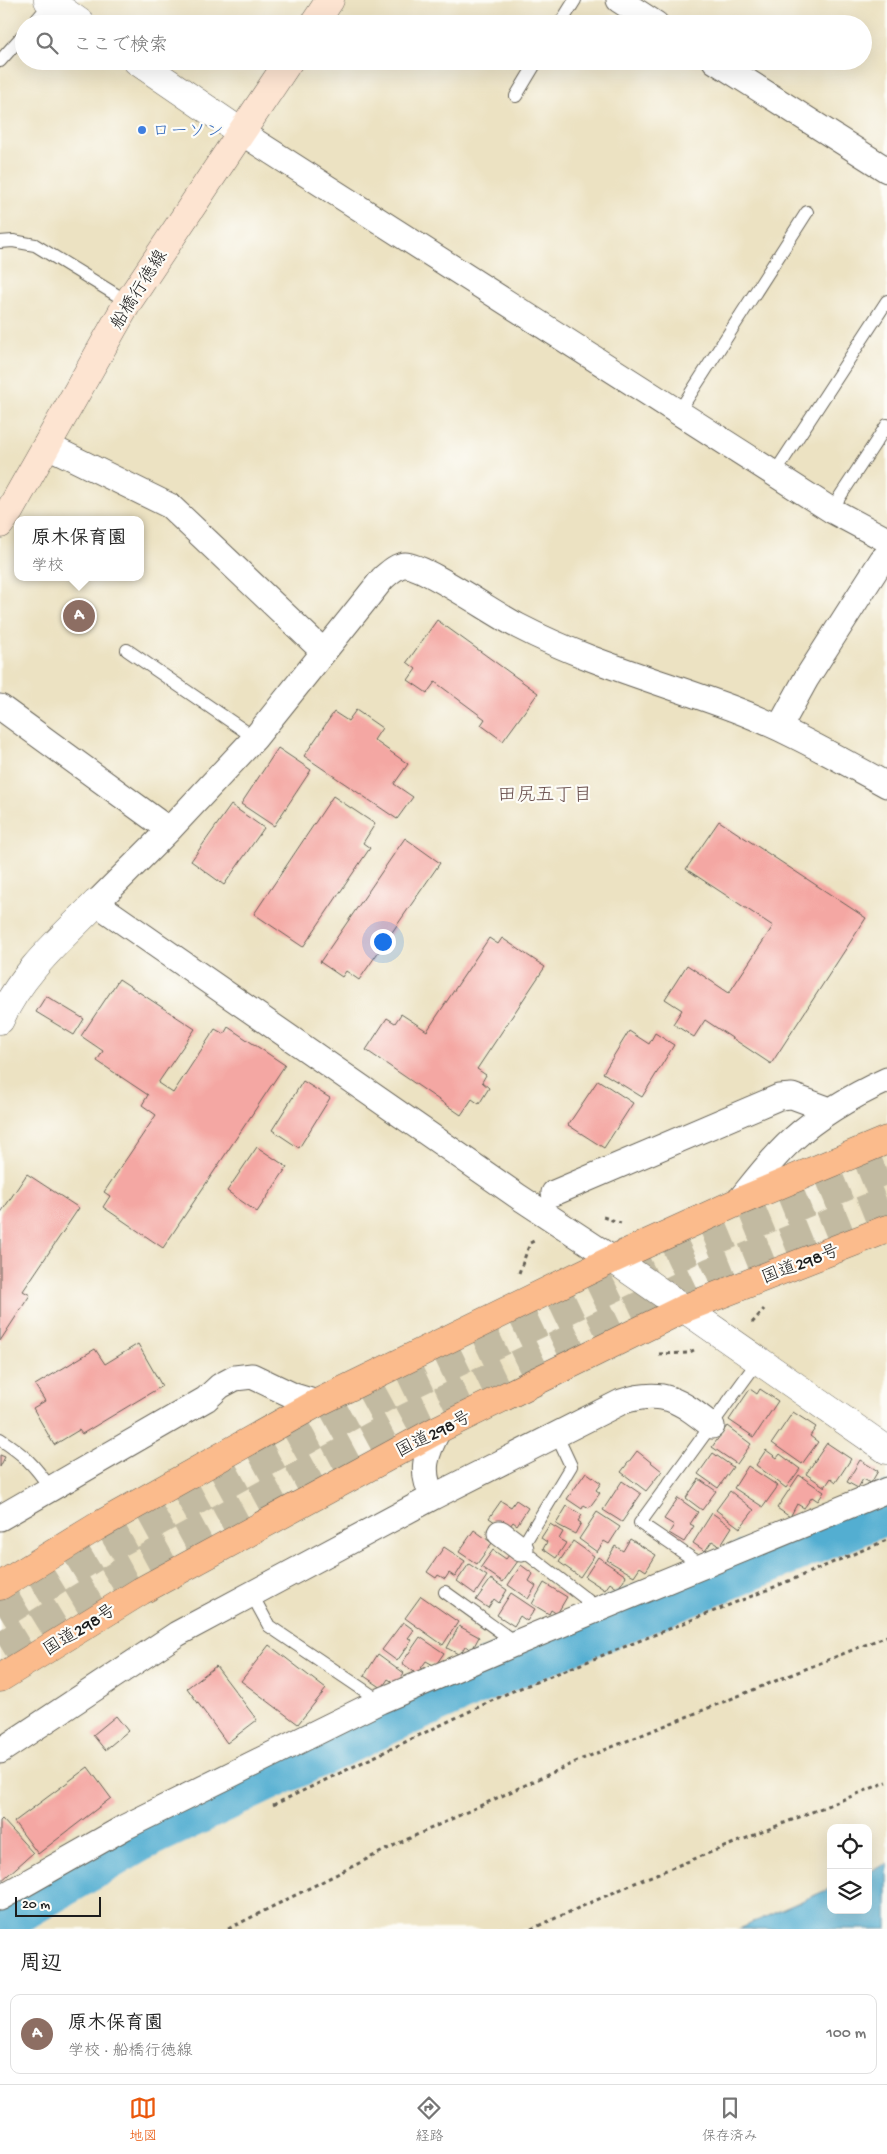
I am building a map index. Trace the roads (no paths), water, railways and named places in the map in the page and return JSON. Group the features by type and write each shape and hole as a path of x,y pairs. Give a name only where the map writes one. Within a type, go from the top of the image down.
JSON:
{"highway":[{"path":"0,1586 98,1526 317,1403 613,1259 738,1202 887,1140"},
{"name":"国道298号","path":"0,1678 141,1591 439,1429 683,1309 887,1229"}],"main road":[{"path":"320,15 330,0"},
{"name":"船橋行徳線","path":"0,524 10,510 128,302 283,70"}],"street":[{"path":"619,0 642,15"},
{"path":"50,1 69,15"},
{"path":"150,70 242,133 678,414 831,510 887,540"},
{"path":"729,70 887,170"},
{"path":"46,445 170,506 324,652"},
{"path":"779,728 806,679 887,555"},
{"path":"0,1020 32,968 169,830 255,738 383,578 393,569 404,565 418,568 488,610 560,646 735,709 779,728 887,785"},
{"path":"0,707 169,830"},
{"path":"96,903 519,1198 613,1259 887,1450"},
{"path":"738,1202 790,1141 830,1110 887,1080"},
{"path":"554,1193 779,1097 792,1096 830,1110"},
{"path":"0,1518 206,1399 220,1386 235,1378 252,1376 294,1396 317,1403"},
{"path":"0,1751 176,1634 433,1497 620,1402 640,1396 659,1395 695,1412 712,1426"},
{"path":"433,1497 428,1488 424,1470 428,1451 439,1429"},
{"path":"0,1898 125,1827 380,1701 599,1608 887,1490"},
{"path":"500,1533 521,1549"}],"lane":[{"path":"566,15 575,0"},
{"path":"40,15 50,1"},
{"path":"0,61 15,44"},
{"path":"516,96 532,70"},
{"path":"678,414 807,212"},
{"path":"0,242 13,241 35,245 128,302"},
{"path":"774,474 887,301"},
{"path":"831,510 887,425"},
{"path":"127,650 255,738"},
{"path":"703,1566 640,1523 758,1361"},
{"path":"556,1434 571,1466 521,1549 599,1608"},
{"path":"0,1439 28,1458 40,1471 50,1488"},
{"path":"445,1592 516,1643"},
{"path":"251,1593 269,1626 380,1701"}],"water":[{"path":"887,1864 887,1929 738,1929 827,1890 827,1914 872,1914 872,1870"}],"waterway":[{"path":"0,1917 137,1837 388,1718 530,1656 887,1508"}],"tunnel":[{"path":"0,1616 112,1547 390,1395 698,1248 887,1170"},
{"path":"0,1646 128,1568 403,1419 709,1272 887,1200"}],"place":[{"name":"ローソン","path":"142,130"},
{"name":"原木保育園","path":"79,616"}],"district":[{"name":"田尻五丁目","path":"545,793"}]}
